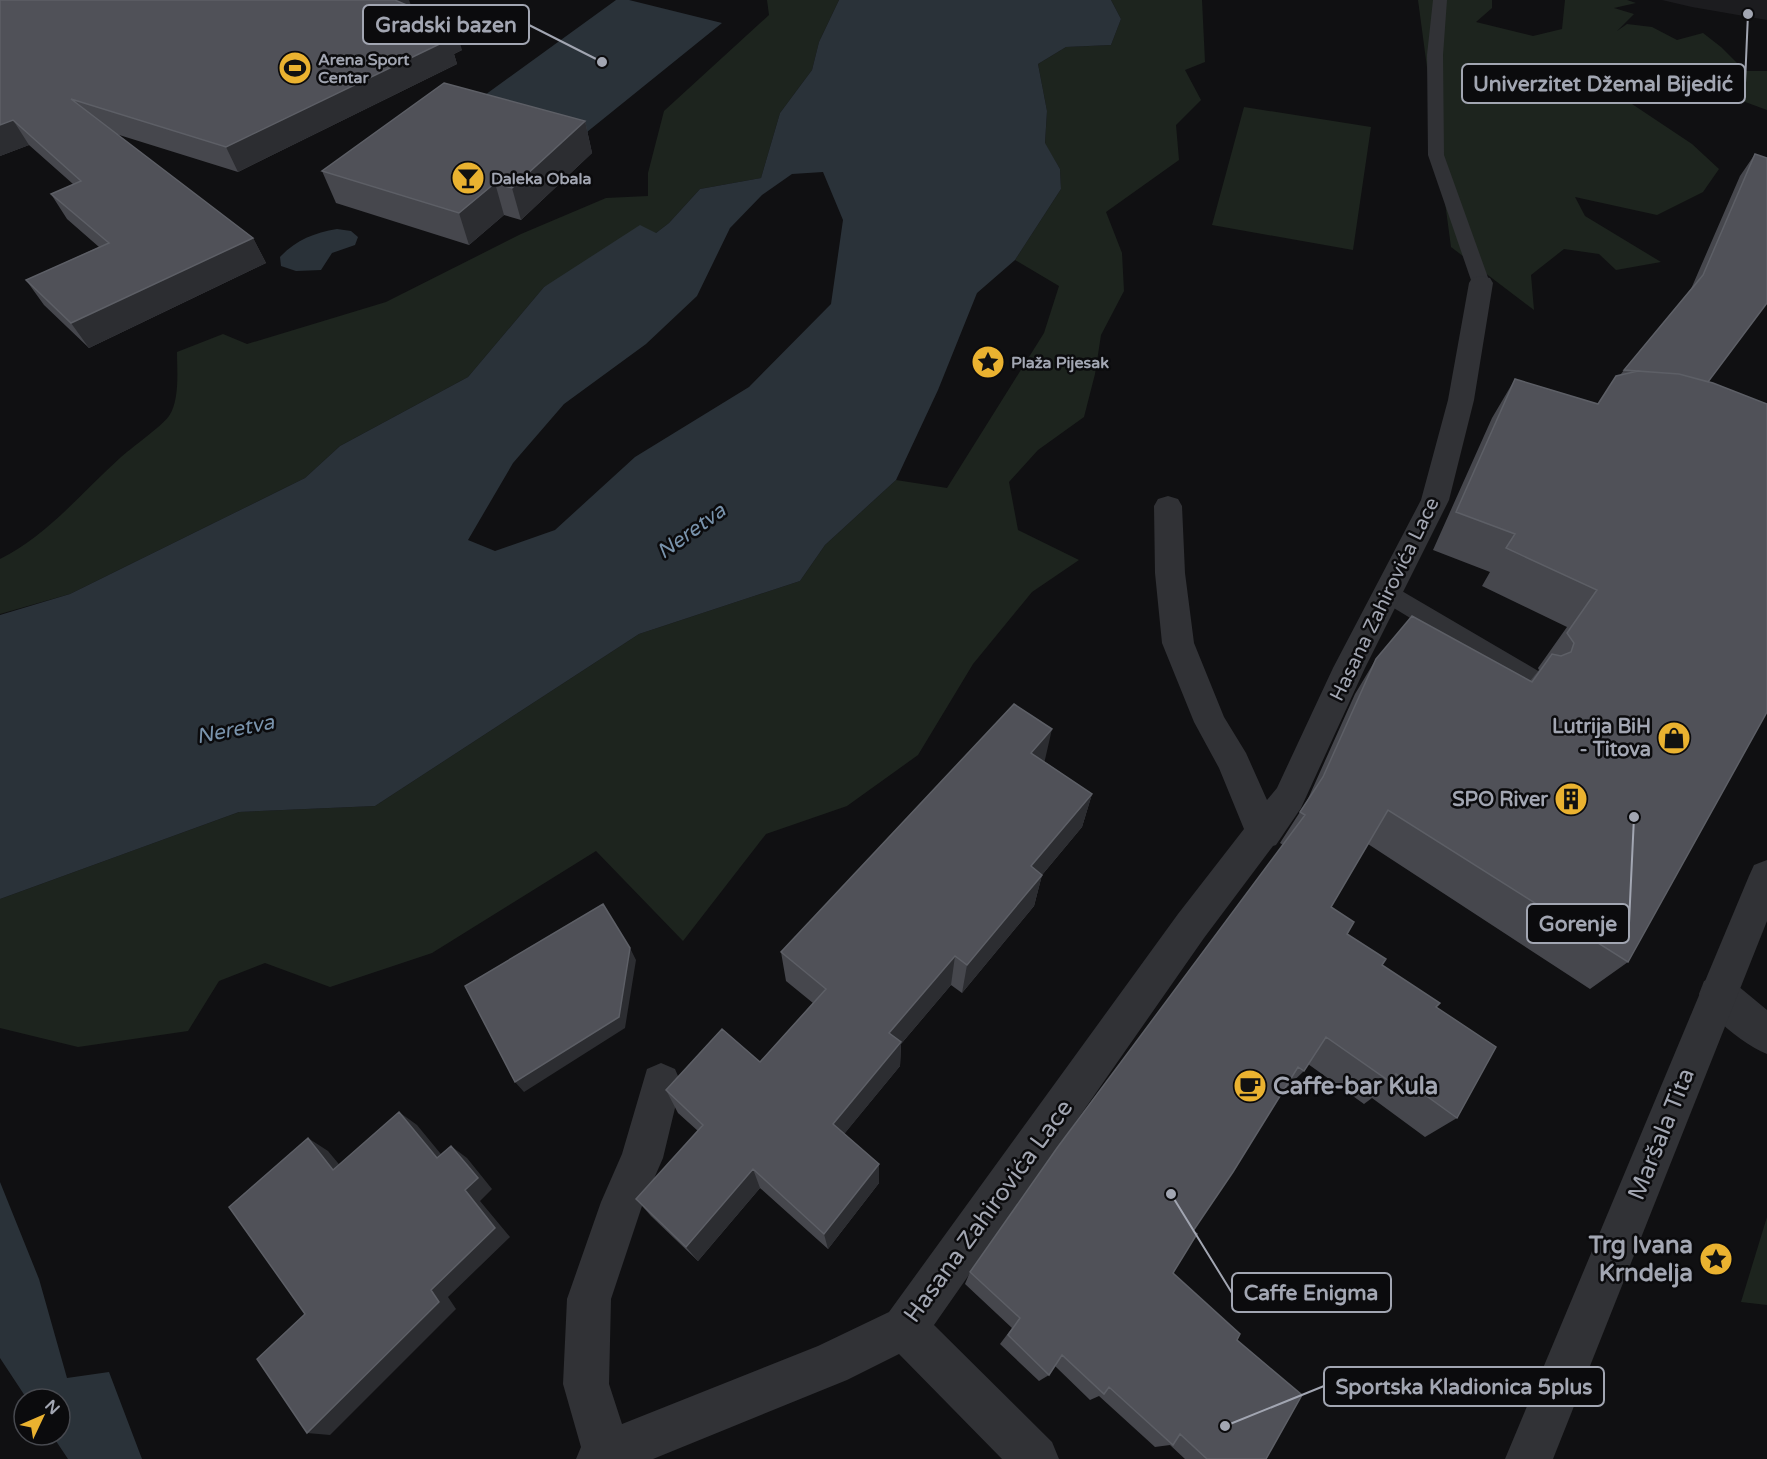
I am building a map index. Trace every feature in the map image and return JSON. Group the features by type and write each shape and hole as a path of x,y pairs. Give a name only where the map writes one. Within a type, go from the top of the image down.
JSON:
{"street":[{"name":"Hasana Zahirovića Lace","path":"661,1083 642,1158 622,1202 589,1299 586,1384 603,1456 831,1364 905,1328 1191,927 1264,834 1289,798 1349,668 1434,500 1461,400 1481,283"},
{"path":"1168,506 1170,573 1178,643 1210,722 1234,763 1264,834"},
{"name":"Maršala Tita","path":"1529,1459 1767,876"},
{"path":"1718,994 1767,1035"},
{"path":"905,1328 1035,1459"}],"lane":[{"name":"Hasana Zahirovića Lace","path":"1440,0 1435,55 1436,154 1481,283"},
{"path":"1387,593 1531,679"}],"shaded area":[{"path":"767,0 839,0 819,42 812,70 780,113 761,178 700,189 669,223 656,233 544,287 468,377 340,446 305,478 70,594 0,614 0,559 48,526 120,458 169,416 175,402 177,352 223,334 247,344 386,302 521,234 606,198 648,196 648,173 664,111 769,15"},
{"path":"1111,0 1202,0 1205,62 1185,70 1201,100 1176,125 1179,160 1106,212 1122,253 1124,291 1101,335 1095,374 1084,417 1038,450 1009,482 1018,530 1079,560 1032,592 973,664 918,755 847,806 766,834 683,941 596,851 432,953 330,987 265,963 219,981 188,1031 78,1047 0,1028 0,899 239,812 375,806 639,634 800,581 825,545 896,480 947,488 1044,333 1059,286 1015,260 1061,189 1060,169 1045,144 1047,111 1038,64 1066,47 1111,45 1121,19"},
{"path":"1418,0 1492,0 1492,8 1476,22 1533,36 1562,29 1565,0 1627,0 1636,3 1614,8 1634,14 1617,31 1627,24 1652,27 1677,40 1703,33 1745,71 1767,71 1767,110 1718,92 1682,98 1654,91 1634,72 1602,72 1602,84 1692,144 1719,169 1703,192 1657,215 1575,197 1585,216 1661,262 1616,270 1599,254 1564,249 1531,275 1534,310 1451,247"},
{"path":"1662,0 1767,0 1767,20 1692,7"},
{"path":"1244,107 1371,127 1353,250 1212,225"},
{"path":"1767,1217 1767,1305 1741,1302"}],"water":[{"path":"616,0 629,0 722,23 587,132 478,100"},
{"name":"Neretva","path":"839,0 1111,0 1121,19 1111,45 1066,47 1038,64 1047,111 1045,143 1060,169 1061,189 1015,260 977,293 938,390 896,480 825,545 800,581 639,634 375,806 239,812 0,899 0,615 70,594 305,478 340,446 468,377 544,287 640,225 656,233 669,223 700,189 761,178 780,113 812,70 819,42","holes":["823,172 843,220 831,304 749,387 635,457 555,530 495,551 468,540 513,463 564,404 646,344 697,296 730,228 762,195 792,174"]},
{"path":"337,229 351,231 358,237 355,245 332,253 321,270 296,271 281,266 280,257 292,246 313,235"},
{"path":"0,1182 39,1279 67,1378 109,1372 142,1459 68,1459 60,1447 72,1447 72,1387 19,1387 0,1358"}],"building":[{"path":"0,0 395,0 455,26 438,34 450,39 226,147 71,99 253,238 71,323 26,280 109,243 51,194 81,181 13,120 0,125"},
{"path":"444,83 585,121 512,188 495,183 459,213 322,171"},
{"path":"1755,154 1767,158 1767,303 1708,382 1679,374 1624,370 1703,275"},
{"path":"1638,371 1679,374 1713,383 1767,404 1767,712 1628,962 1388,810 1331,907 1354,922 1347,934 1386,959 1382,965 1440,1003 1436,1007 1496,1047 1457,1118 1396,1074 1392,1083 1326,1037 1304,1071 1298,1067 1233,1172 1193,1231 1197,1234 1173,1273 1240,1334 1237,1340 1302,1395 1266,1459 1207,1459 1180,1434 1173,1445 1109,1387 1104,1394 1062,1355 1049,1375 1008,1335 1020,1318 970,1272 1057,1148 1305,815 1300,812 1323,777 1376,659 1412,616 1532,682 1552,654 1561,656 1571,652 1574,643 1567,633 1597,590 1506,548 1515,534 1456,512 1515,379 1598,404 1616,376"},
{"path":"1014,704 1052,729 1031,753 1092,794 1031,866 1042,875 967,965 955,956 889,1033 901,1042 833,1124 879,1164 824,1234 753,1169 686,1247 636,1199 703,1125 666,1090 722,1029 760,1062 826,989 781,952"},
{"path":"603,904 630,948 619,1017 515,1082 465,986"},
{"path":"399,1112 437,1158 451,1146 478,1178 465,1190 495,1228 431,1290 439,1302 307,1433 257,1359 305,1314 229,1207 308,1138 333,1170"}],"place":[{"name":"Univerzitet Džemal Bijedić","path":"1748,14"},
{"name":"Gradski bazen","path":"602,62"},
{"name":"Arena Sport Centar","path":"295,68"},
{"name":"Daleka Obala","path":"468,178"},
{"name":"Plaža Pijesak","path":"988,362"},
{"name":"Lutrija BiH - Titova","path":"1674,738"},
{"name":"SPO River","path":"1571,799"},
{"name":"Gorenje","path":"1634,817"},
{"name":"Caffe-bar Kula","path":"1250,1086"},
{"name":"Caffe Enigma","path":"1171,1194"},
{"name":"Trg Ivana Krndelja","path":"1716,1259"},
{"name":"Sportska Kladionica 5plus","path":"1225,1426"}]}
